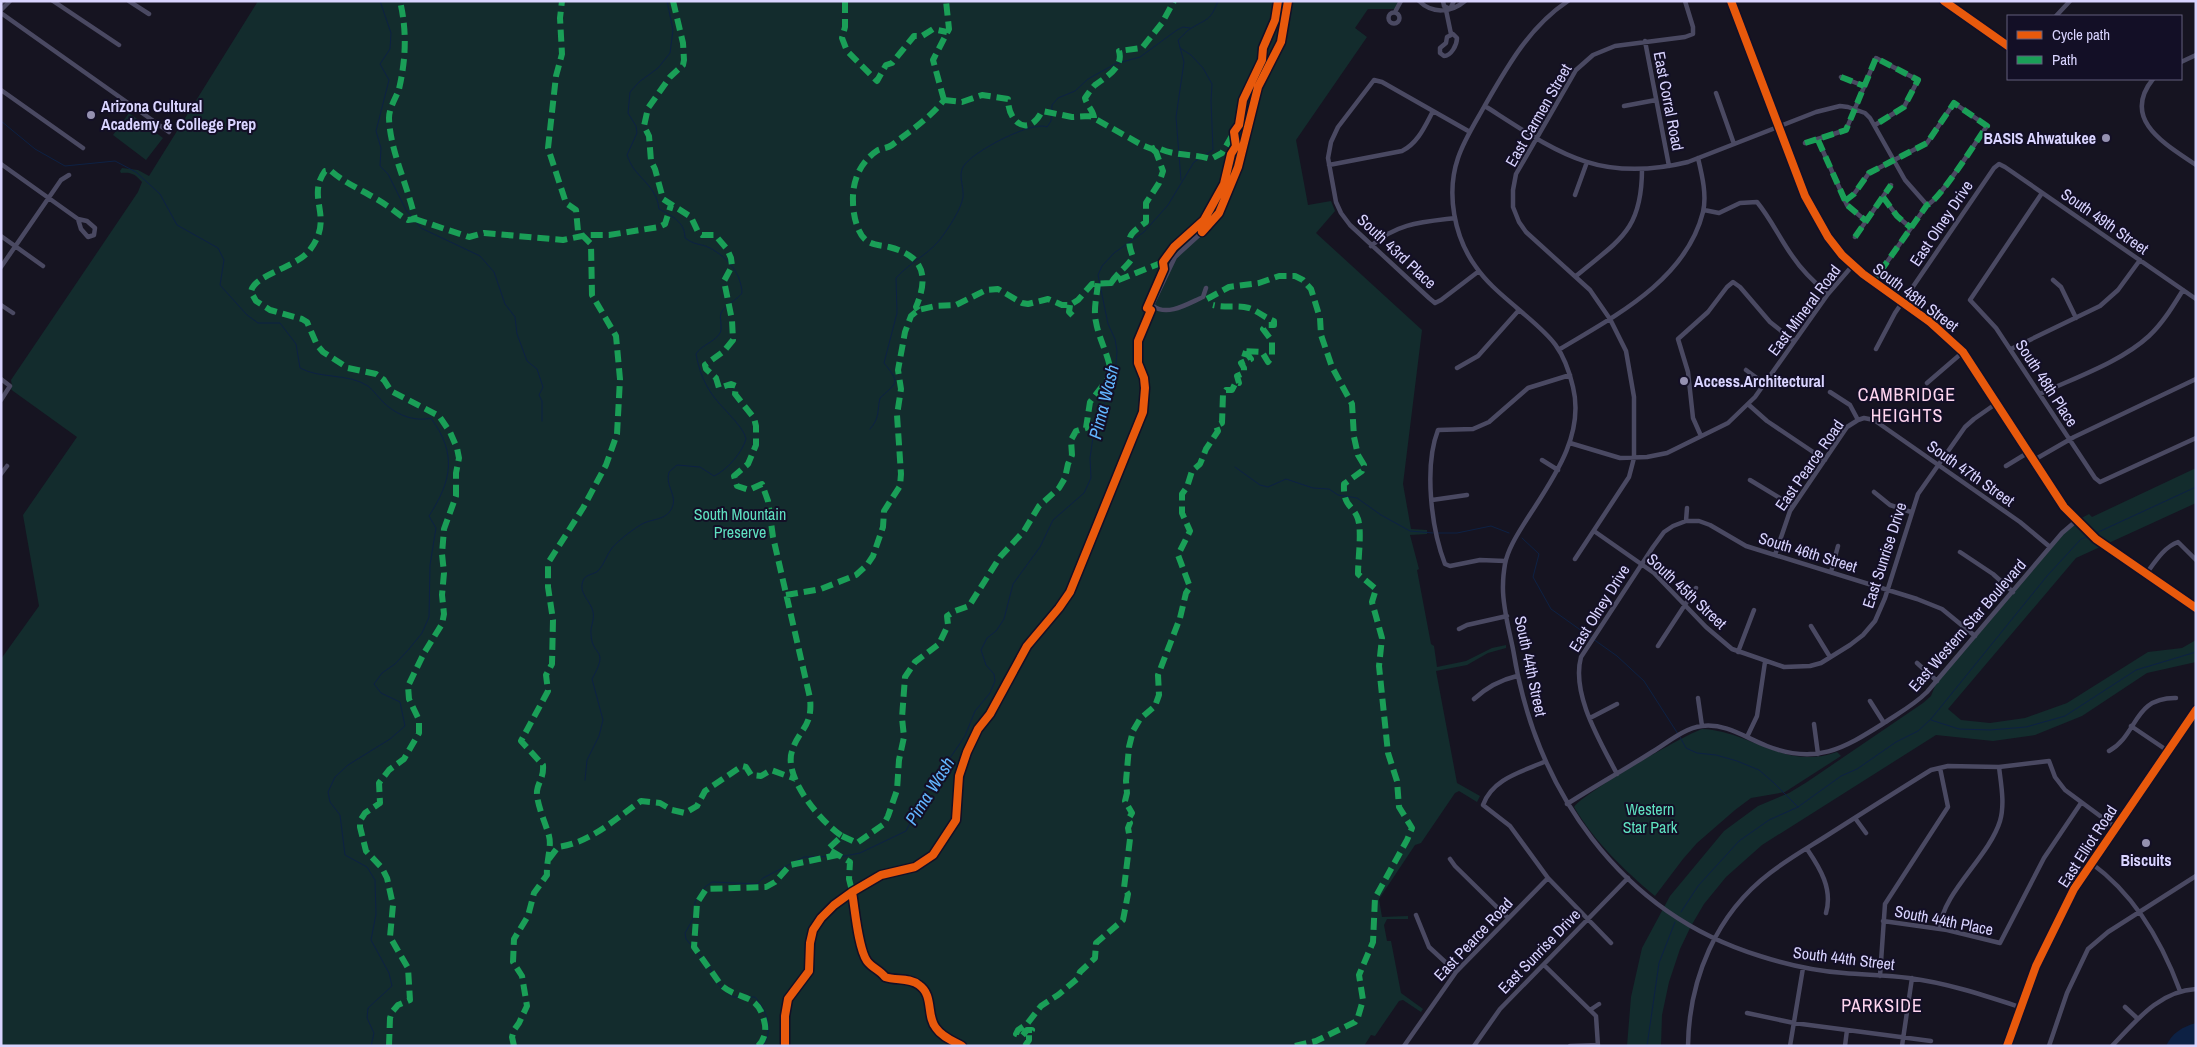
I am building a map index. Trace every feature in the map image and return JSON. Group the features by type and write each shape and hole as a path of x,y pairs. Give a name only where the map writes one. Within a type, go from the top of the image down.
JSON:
{"main road":[{"name":"South 48th Street","path":"1731,1 1812,210 1828,237 1853,265 1873,282 1944,333 1963,352 2064,507 2076,520 2096,539 2196,608"},
{"name":"East Elliot Road","path":"2008,1046 2020,1008 2052,929 2091,863 2196,710"}],"street":[{"path":"10,1 1,12 169,132"},
{"path":"54,1 119,45"},
{"path":"129,1 149,14"},
{"path":"138,7 141,1"},
{"path":"1206,288 1204,297 1172,310 1165,311 1153,306 1175,257 1210,225 1219,213 1238,166 1258,87 1281,42 1288,1"},
{"path":"1395,12 1401,1"},
{"path":"1419,1 1425,7 1436,11 1448,10 1465,1"},
{"path":"1443,1 1444,6 1448,10 1451,34 1440,50 1444,56 1450,54 1458,40 1456,36 1451,34"},
{"path":"1448,10 1454,1"},
{"name":"South 44th Street","path":"1568,1 1540,23 1504,71 1458,157 1452,190 1455,218 1461,241 1479,271 1519,310 1539,326 1560,349 1574,390 1576,412 1570,443 1558,470 1516,537 1505,561 1502,591 1517,676 1528,720 1544,762 1567,804 1601,851 1628,878 1671,912 1715,938 1758,956 1803,968 1912,978 1965,990 2020,1008"},
{"name":"East Carmen Street","path":"1576,276 1526,232 1519,222 1513,207 1513,190 1519,166 1576,70 1583,63 1603,50 1615,46 1685,37 1693,34 1693,27 1685,1"},
{"path":"1944,1 2007,45"},
{"path":"2057,15 2070,1"},
{"name":"East Corral Road","path":"1645,41 1669,166"},
{"path":"2182,62 2196,55"},
{"path":"1805,143 1846,130 1876,58 1918,80 1904,106 1875,125"},
{"path":"1841,77 1864,86"},
{"name":"South 43rd Place","path":"1433,111 1382,82 1374,80 1333,135 1328,158 1340,213 1372,246 1435,303 1479,271"},
{"path":"2152,80 2145,91 2143,101 2145,119 2153,134 2196,165"},
{"path":"1,90 83,148"},
{"path":"1716,93 1734,144"},
{"path":"1624,106 1656,100"},
{"path":"1845,201 1854,194 1869,173 1927,143 1954,102 1987,126 1933,203 1927,205 1873,282"},
{"path":"1485,106 1558,152 1611,168 1642,169 1669,166 1698,158 1816,112 1840,106 1856,109 1864,113 1875,125 1893,161 1911,188 1927,205"},
{"path":"1329,165 1402,151 1417,138 1433,111 1470,132"},
{"path":"1818,140 1845,201 1851,210 1866,221"},
{"path":"1560,349 1610,319 1643,296 1680,259 1694,234 1704,210 1704,183 1698,158"},
{"path":"1575,195 1586,162"},
{"path":"1,164 78,219"},
{"name":"South 49th Street","path":"1998,164 2196,299"},
{"name":"East Olney Drive","path":"1876,348 1902,302 1998,164"},
{"path":"1575,558 1629,477 1634,458 1634,397 1626,351 1610,319 1590,290 1576,276 1621,238 1635,217 1642,192 1642,169"},
{"path":"1,267 61,180 69,175"},
{"path":"1855,237 1891,185"},
{"name":"South 48th Place","path":"2042,193 1970,300 1996,328 2069,440 2095,478 2100,482 2196,438"},
{"path":"1883,197 1897,216 1911,228"},
{"path":"1704,210 1719,213 1740,203 1757,202 1765,211 1793,258 1811,280 1828,294"},
{"path":"1372,246 1396,228 1455,218"},
{"path":"1,236 43,266"},
{"path":"2011,349 2076,318 2110,299 2140,260"},
{"name":"East Mineral Road","path":"1570,443 1606,455 1634,458 1667,453 1728,423 1749,406 1828,294 1853,265"},
{"path":"2054,280 2061,286 2076,318"},
{"path":"1701,436 1693,418 1688,372 1678,339 1708,312 1727,286 1733,282 1770,322 1794,341"},
{"path":"2040,394 2137,346 2161,322 2183,290"},
{"path":"1,305 12,313"},
{"path":"1457,368 1478,356 1519,310"},
{"path":"1927,382 1963,352"},
{"path":"1746,370 1765,384"},
{"path":"1505,561 1480,560 1450,566 1445,564 1437,536 1430,477 1435,438 1438,430 1473,429 1489,422 1528,388 1570,376"},
{"path":"1,379 10,386 1,400"},
{"path":"2034,460 2069,440 2196,380"},
{"path":"1830,392 1850,405 1858,420"},
{"name":"East Sunrise Drive","path":"1738,652 1784,667 1810,666 1830,657 1863,635 1874,621 1887,589 1918,494 1965,427 1997,403"},
{"path":"1749,406 1767,421 1825,460"},
{"name":"South 47th Street","path":"1858,420 1864,418 1874,420 2020,522 2050,547"},
{"name":"East Pearce Road","path":"1775,555 1785,522 1793,506 1847,427 1858,420"},
{"path":"2006,466 2029,452"},
{"path":"1542,460 1558,470"},
{"path":"1,474 7,466"},
{"path":"1750,480 1793,506"},
{"path":"1874,492 1890,505 1911,512"},
{"path":"1432,500 1467,495"},
{"path":"1686,521 1687,508"},
{"name":"East Western Star Boulevard","path":"1567,804 1679,735 1702,726 1726,728 1785,752 1818,754 1841,748 1912,706 1937,681 2050,547 2076,520"},
{"name":"East Olney Drive","path":"1590,718 1579,681 1578,670 1581,657 1664,532 1672,526 1686,521"},
{"name":"South 46th Street","path":"1686,521 1699,521 1710,525 1746,546 1887,589 1942,609 1975,636"},
{"name":"South 45th Street","path":"1594,531 1654,573 1722,642 1738,652"},
{"path":"2146,574 2172,544 2178,542 2196,560"},
{"path":"1831,572 1838,546"},
{"path":"1960,552 1993,574 2013,592"},
{"path":"1658,646 1696,588"},
{"path":"1738,652 1754,610"},
{"path":"1460,629 1467,625 1507,616"},
{"path":"1811,626 1830,657"},
{"path":"1748,737 1757,716 1765,662"},
{"path":"1917,663 1937,681"},
{"path":"1474,699 1502,679 1517,676"},
{"path":"1698,698 1702,726"},
{"path":"2109,751 2116,747 2151,702 2165,698 2176,698"},
{"path":"1870,701 1884,723"},
{"path":"1616,704 1590,718 1596,735 1617,774"},
{"path":"1814,724 1818,754"},
{"path":"2131,726 2168,751"},
{"path":"1688,1046 1690,1010 1695,986 1715,938 1746,894 1770,872 1931,770 1948,766 1999,767 2049,761 2060,785 2081,803 2115,827"},
{"path":"1544,762 1501,781 1491,789 1483,804 1510,826 1548,878 1611,943"},
{"path":"1940,928 1950,901 1989,844 2000,820 2002,802 1999,767"},
{"path":"1880,976 1885,904 1948,807 1940,768"},
{"name":"South 44th Place","path":"1883,921 1940,928 2000,943 2044,858 2081,803"},
{"path":"1855,818 1866,833"},
{"path":"1807,849 1824,878 1827,892 1826,913"},
{"path":"1450,859 1508,918"},
{"path":"2091,863 2116,882 2139,913 2170,963 2180,991"},
{"path":"2049,1046 2067,993 2088,949 2108,932 2196,876"},
{"name":"East Pearce Road","path":"1404,1046 1456,972 1548,878"},
{"name":"East Sunrise Drive","path":"1474,1046 1500,1010 1628,878"},
{"path":"1416,915 1429,947 1456,972"},
{"path":"1544,965 1596,1016 1598,1046 1570,1046"},
{"path":"1790,1046 1803,968"},
{"path":"1902,1046 1912,978"},
{"path":"2112,1046 2162,998 2180,991 2196,989"},
{"path":"1590,1010 1599,1004"},
{"path":"2125,1007 2138,1019"},
{"path":"1747,1014 1794,1023 1931,1041"},
{"path":"1845,1046 1847,1030"}],"green space":[{"name":"South Mountain Preserve","path":"258,1 1401,1 1396,9 1368,9 1355,28 1367,37 1296,140 1308,205 1331,201 1335,211 1316,233 1422,330 1403,484 1411,529 1427,530 1427,534 1410,535 1419,569 1417,570 1437,667 1466,661 1492,648 1506,645 1506,648 1488,653 1467,665 1436,671 1457,783 1480,796 1477,802 1459,791 1455,793 1421,843 1415,845 1379,899 1382,917 1408,916 1408,919 1387,919 1384,925 1387,941 1391,941 1401,993 1423,1009 1421,1012 1403,1000 1399,1001 1375,1036 1371,1035 1364,1046 1,1046 1,659 39,606 23,515 77,437 13,391 11,389 11,380 138,192 142,182 133,174 121,173 120,171 122,168 138,170 149,176"},
{"path":"129,113 163,138 146,160 113,135"},
{"path":"2196,468 2196,503 2076,558 1948,709 1961,720 1990,723 2025,718 2067,703 2148,652 2182,648 2196,640 2196,662 2147,673 2082,716 2035,735 1993,741 1936,735 1762,845 1726,877 1704,904 1691,926 1680,949 1669,982 1662,1015 1661,1046 1627,1046 1631,997 1642,948 1670,896 1724,831 1758,806 1789,793 1807,782 1931,696 1937,681 2062,533 2076,521 2089,514 2092,517"},
{"name":"Western Star Park","path":"1702,729 1720,731 1784,754 1818,757 1837,752 1841,756 1785,792 1751,798 1735,810 1697,843 1655,896 1611,855 1591,832 1574,807 1595,790 1634,765"}],"water":[{"path":"2196,1023 2196,1046 2166,1046 2171,1037 2178,1031"}],"waterway":[{"path":"380,1 391,33 390,49 380,64 389,80 376,131 381,148 380,166 388,174 406,210 421,228 480,256 494,272 505,304 515,317 517,334 527,361 537,369 543,387 539,395 542,401 542,421"},
{"path":"585,780 587,760 599,736 603,720 592,679 600,662 600,657 592,642 593,615 592,608 583,593 582,585 584,579 598,571 612,548 626,535 642,524 668,514 674,501 668,477 669,472 677,465 700,467 714,476 724,470 733,460 741,450 746,439 741,429 707,387 700,371 696,354 720,333 721,313 725,307 742,293 739,279 728,261 722,256 710,248 685,238 680,224 673,217 659,209 656,197 634,169 627,155 637,133 636,126 628,113 630,92 639,82 658,68 670,53 673,30 667,1"},
{"name":"Pima Wash","path":"1181,180 1176,117 1184,62 1178,40 1188,30 1210,16 1218,1"},
{"path":"870,429 877,418 880,398 895,382 893,375 884,363 897,313 896,278 934,246 953,221 963,197 961,174 963,167 978,153 1003,139 1029,128 1047,127 1051,121 1052,105 1058,98 1075,91 1088,79 1115,64 1140,57 1177,30 1183,27 1190,28"},
{"name":"Pima Wash","path":"763,1046 768,1033 768,1020 759,1002 755,997 733,997 725,991 718,984 710,968 686,939 685,933 694,917 695,902 705,887 712,882 757,884 763,878 804,857 845,856 860,853 906,831 924,796 965,736 975,711 990,693 995,681 994,674 986,665 981,650 987,638 996,631 1004,619 1013,584 1040,547 1053,520 1084,493 1091,478 1090,458 1094,430 1109,392 1109,381 1116,364 1117,351 1115,339 1108,324 1098,275 1102,266 1114,253 1144,232 1168,205 1194,162 1213,150 1212,84 1203,68 1191,55 1180,48"},
{"path":"1,121 35,149 65,166 115,161 136,172 160,194 177,225 218,248 224,260 220,285 247,315 258,323 280,323 296,344 300,368 316,374 343,377 360,382 368,386 394,411 406,417 418,419 431,418 445,443 448,455 447,479 443,491 429,516 436,528 430,565 429,617 422,633 409,649 395,664 382,673 374,684 381,693 400,702 405,726 390,739 348,765 335,777 328,792 330,802 340,815 345,855 367,867 375,880 376,914 371,940 389,973 392,986 368,1008 367,1018 374,1033 371,1046"},
{"path":"1235,467 1260,485 1268,487 1286,479 1313,488 1329,489 1338,495 1357,498 1381,515 1410,531 1433,533"},
{"path":"2094,534 2196,487"},
{"path":"1437,533 1457,533 1491,526 1509,533"},
{"path":"1681,912 1698,886 1739,841 1769,820 1798,807 1841,776 1857,769 1896,742 1918,731 1931,719 2047,576 2081,539 2090,536"},
{"path":"1522,538 1539,554 1533,577 1551,609 1617,656 1644,681 1678,734"},
{"path":"1931,720 1959,729 1990,730 2026,727 2065,716 2136,670 2196,652"},
{"path":"1680,737 1686,748 1697,753 1716,755 1759,770 1798,807"},
{"path":"1647,1046 1659,963 1675,922"}],"marked path":[{"path":"389,1046 392,1012 398,1005 410,1000 408,968 390,937 393,905 387,878 382,868 366,851 360,821 365,813 380,803 379,783 389,770 404,759 419,733 419,720 409,699 408,686 424,653 442,624 444,614 442,595 444,529 456,496 456,473 459,458 450,432 439,416 391,391 384,380 376,374 348,368 323,352 317,345 307,322 270,310 256,301 251,292 253,286 259,281 303,257 317,239 321,218 318,191 325,171 330,170 343,180 379,200 402,217 408,220 415,219 392,143 389,118 391,107 399,89 403,67 405,34 400,1"},
{"path":"514,1046 512,1037 514,1030 527,1006 522,976 513,962 514,939 528,916 534,893 547,875 550,845 537,796 543,773 543,765 521,741 548,691 546,675 552,664 553,620 548,587 548,563 583,508 606,465 617,434 620,379 616,336 592,295 591,244 578,231 576,210 566,203 548,148 556,76 562,54 560,18 562,1"},
{"path":"673,1 683,43 684,60 683,65 670,77 648,108 644,126 649,136 651,161 663,199 691,217 698,232 702,235 715,235 727,249 731,258 732,266 724,281 732,320 733,340 724,351 705,365 706,369 716,378 719,388 731,384 736,386 735,394 754,418 756,445 748,464 734,476 737,486 749,490 762,484 768,501 773,537 810,698 807,722 792,751 793,774 806,799 815,811 842,836 828,849 850,862 849,879 853,895"},
{"path":"845,1 845,27 842,38 847,51 877,81 886,65 892,63 914,36 922,36 933,29 947,32"},
{"path":"944,100 933,60 949,29 946,1"},
{"path":"1094,118 1085,98 1095,85 1117,67 1120,57 1119,51 1142,48 1162,23 1174,1"},
{"path":"1805,143 1846,130 1876,58 1918,80 1904,107 1875,125"},
{"path":"1841,77 1864,86"},
{"path":"944,100 962,102 982,95 1008,99 1011,115 1020,124 1026,125 1031,124 1037,119 1042,111 1072,117 1090,116 1152,149 1156,147 1177,154 1211,159 1222,153 1233,134"},
{"path":"918,310 916,307 922,286 921,269 910,256 901,251 873,244 864,238 858,229 855,218 853,194 858,173 866,160 878,150 890,146 913,129 944,100"},
{"path":"1845,201 1854,194 1869,173 1927,143 1954,103 1987,126 1940,193 1927,205 1873,282"},
{"path":"1818,140 1847,205 1866,221"},
{"path":"1111,283 1133,257 1129,244 1130,236 1146,222 1146,203 1159,183 1163,171 1156,152 1152,149"},
{"path":"1855,237 1891,185"},
{"path":"1883,197 1897,216 1911,228"},
{"path":"415,219 469,237 484,233 563,240 587,235 609,235 659,227 665,224 671,205"},
{"path":"786,595 821,589 856,575 867,565 873,556 883,527 884,511 900,486 901,474 897,415 901,389 898,370 905,332 911,316 918,310 935,306 956,305 986,290 998,289 1022,303 1028,304 1048,299 1062,305 1070,305 1078,300 1092,284 1111,283 1163,262"},
{"path":"1207,299 1229,287 1259,283 1279,276 1295,276 1303,280 1311,289 1320,318 1321,335 1332,367 1352,404 1354,437 1358,455 1364,465 1362,471 1344,484 1344,492 1347,502 1356,514 1359,524 1358,574 1376,589 1372,602 1382,638 1379,666 1388,753 1397,781 1399,807 1412,828 1375,898 1373,942 1359,975 1363,1000 1358,1017 1355,1022 1316,1041 1295,1046"},
{"path":"842,836 857,843 884,824 888,816 897,790 899,760 904,737 902,718 905,677 915,662 939,644 948,625 947,616 969,606 1000,557 1024,531 1039,506 1059,488 1065,478 1072,455 1071,440 1076,431 1086,428 1090,402 1111,375 1109,362 1097,329 1095,317 1098,283"},
{"path":"1070,305 1069,312 1074,317"},
{"path":"1025,1046 1032,1030 1027,1030 1022,1036 1016,1034 1018,1030 1027,1024 1041,1006 1077,979 1080,972 1095,958 1096,943 1123,920 1128,894 1124,888 1130,839 1128,828 1130,823 1128,820 1132,813 1125,801 1129,747 1133,731 1140,719 1155,706 1159,695 1158,675 1180,618 1186,593 1190,587 1178,555 1190,531 1182,513 1182,494 1187,487 1192,471 1200,464 1206,449 1218,431 1216,426 1222,423 1223,394 1226,390 1232,390 1236,382 1239,383 1237,376 1244,373 1241,363 1251,359 1248,355 1242,353 1243,351 1262,352 1268,362 1272,357 1272,341 1263,329 1267,325 1274,325 1274,321 1249,308 1213,305"},
{"path":"549,859 558,847 581,841 641,801 660,803 672,810 685,813 697,806 705,791 742,766 746,767 751,775 761,776 771,770 796,779"},
{"path":"758,1046 765,1034 765,1025 758,1007 748,999 735,994 721,985 694,947 697,903 706,889 766,887 775,882 790,865 837,855"}],"cycle path":[{"path":"785,1046 785,1016 788,999 809,971 810,943 813,930 821,918 834,905 852,892 881,875 915,867 933,855 956,820 959,776 967,752 978,729 990,714 1027,646 1070,592 1143,412 1145,388 1144,378 1138,363 1138,341 1151,310 1147,308 1164,269 1163,262 1174,247 1204,220 1224,184 1231,154 1236,146 1234,132 1239,125 1243,100 1262,60 1263,48 1275,20 1278,1"},
{"path":"1202,232 1219,213 1238,167 1258,87 1281,42 1288,1"},
{"path":"1731,1 1805,196 1828,237 1842,255 1863,274 1930,322 1963,352 2064,507 2096,539 2196,608"},
{"path":"1944,1 2007,45"},
{"path":"2007,1046 2036,966 2074,889 2196,710"},
{"path":"852,892 859,938 867,961 885,977 911,981 924,989 927,994 931,1018 936,1028 944,1036 962,1046"}],"place":[{"name":"Arizona Cultural Academy & College Prep","path":"91,115"},
{"name":"BASIS Ahwatukee","path":"2106,138"},
{"name":"Access.Architectural","path":"1684,381"},
{"name":"Biscuits","path":"2146,843"}],"district":[{"name":"CAMBRIDGE HEIGHTS","path":"1907,405"},
{"name":"PARKSIDE","path":"1882,1006"}]}
